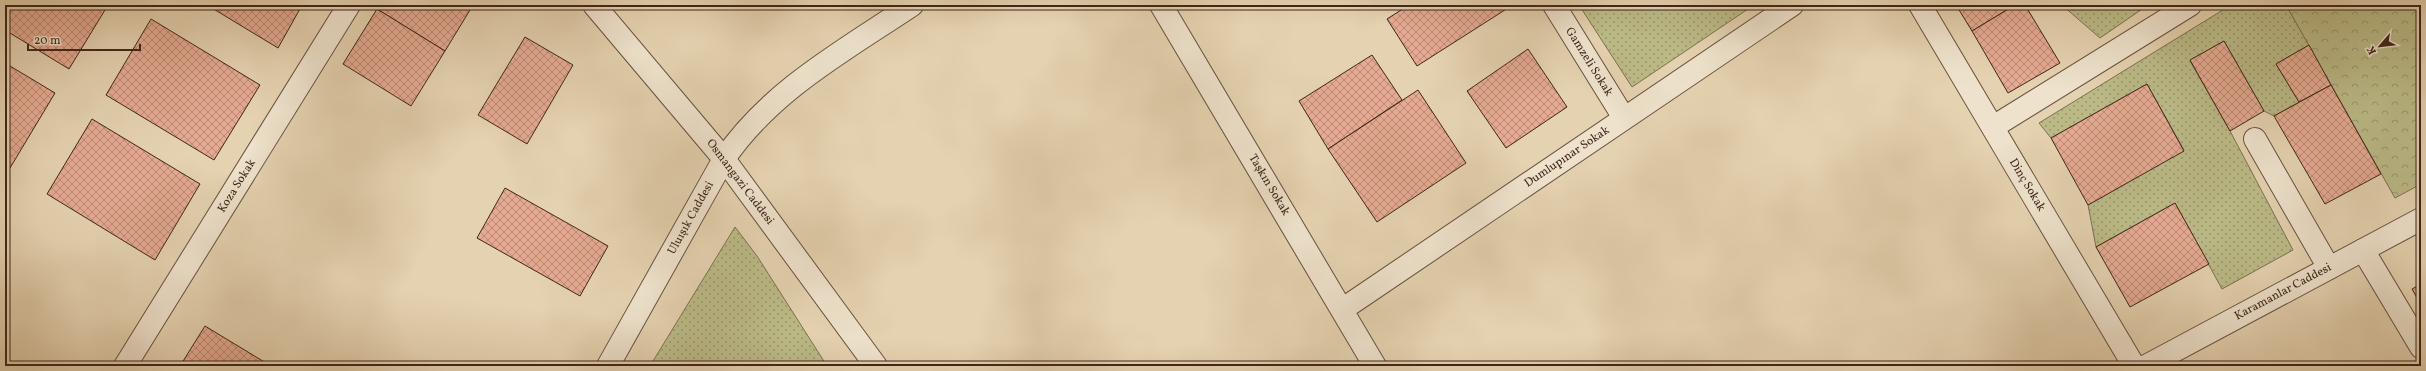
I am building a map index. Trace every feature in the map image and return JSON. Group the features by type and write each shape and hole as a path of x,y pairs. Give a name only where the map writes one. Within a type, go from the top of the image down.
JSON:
{"street":[{"name":"Koza Sokak","path":"125,366 349,5"},
{"name":"Osmangazi Caddesi","path":"594,5 724,159 876,366"},
{"name":"Uluışık Caddesi","path":"608,366 724,159 740,135 761,113 791,87 912,5"},
{"name":"Taşkın Sokak","path":"1161,5 1343,309 1375,366"},
{"name":"Gamzeli Sokak","path":"1554,5 1624,118"},
{"name":"Dumlupınar Sokak","path":"1343,309 1792,5"},
{"name":"Dinç Sokak","path":"1920,5 2134,366"},
{"path":"1993,127 2190,5"},
{"path":"2255,139 2329,268"},
{"name":"Karamanlar Caddesi","path":"2146,366 2421,219"},
{"path":"2363,250 2421,347"}],"green space":[{"path":"1579,5 1754,5 1632,87"},
{"path":"2062,5 2148,5 2100,38"},
{"path":"2231,5 2286,5 2309,45 2276,64 2299,102 2274,116 2264,111 2224,41 2190,61 2230,131 2293,250 2222,289 2175,203 2096,247 2088,205 2184,150 2147,84 2051,138 2039,123"},
{"path":"2286,5 2421,5 2421,184 2395,198"},
{"path":"735,227 757,256 827,366 650,366"}],"building":[{"path":"5,5 108,5 69,69 5,30"},
{"path":"207,5 298,5 301,7 278,48"},
{"path":"379,5 473,5 445,51 377,9"},
{"path":"1409,5 1506,5 1508,8 1417,66 1387,19"},
{"path":"1956,5 2015,5 1972,31"},
{"path":"2015,5 2025,5 2060,63 2008,93 1972,31"},
{"path":"377,9 445,51 411,106 343,64"},
{"path":"151,19 260,85 214,160 106,95"},
{"path":"525,37 573,65 527,144 478,115"},
{"path":"2224,41 2264,111 2230,131 2190,60"},
{"path":"2309,45 2331,85 2299,102 2276,64"},
{"path":"1528,49 1567,107 1506,148 1467,91"},
{"path":"1372,55 1402,100 1328,149 1299,101"},
{"path":"5,63 55,93 10,168 5,165"},
{"path":"2147,84 2184,151 2088,205 2051,138"},
{"path":"2331,85 2381,174 2325,204 2274,116"},
{"path":"1418,90 1466,163 1377,222 1328,149"},
{"path":"92,119 200,184 155,260 47,194"},
{"path":"505,188 608,246 580,296 477,238"},
{"path":"2175,203 2209,264 2130,307 2096,247"},
{"path":"2421,284 2421,305 2412,289"},
{"path":"205,326 271,366 180,366"}]}
